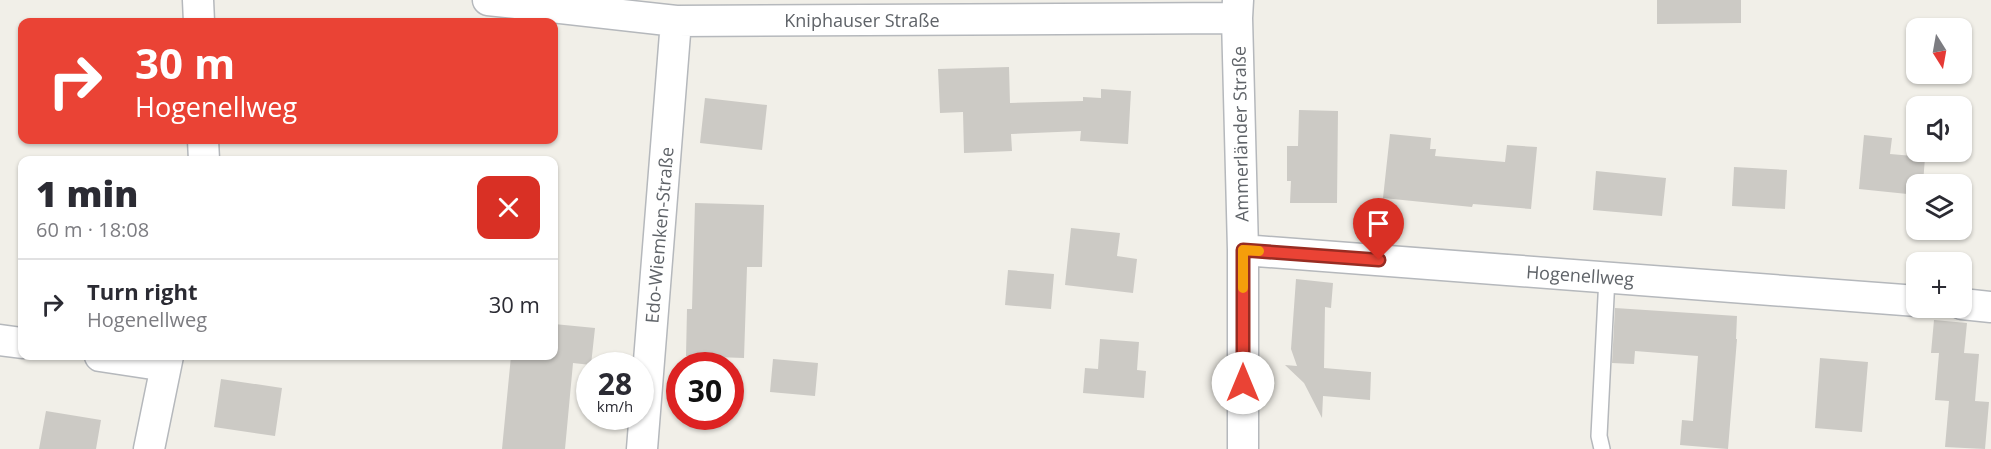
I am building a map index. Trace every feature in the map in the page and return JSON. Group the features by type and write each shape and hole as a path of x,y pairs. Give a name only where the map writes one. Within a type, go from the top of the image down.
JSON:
{"street":[{"path":"198,0 199,18"},
{"name":"Kniphauser Straße","path":"488,0 676,21 1238,9"},
{"name":"Ammerländer Straße","path":"1238,9 1243,250 1243,449"},
{"name":"Edo-Wiemken-Straße","path":"642,449 676,21"},
{"name":"Hogenellweg","path":"1243,250 1906,300"},
{"path":"1972,305 1991,307"},
{"path":"0,340 18,342"},
{"path":"149,449 167,361"}],"lane":[{"path":"1602,449 1599,436 1607,277"}],"building":[{"path":"1657,0 1741,0 1741,23 1657,24"},
{"path":"1009,67 1010,103 1083,101 1083,97 1101,98 1101,89 1131,91 1128,144 1080,141 1081,131 1011,134 1012,151 964,153 963,112 940,113 938,69"},
{"path":"705,98 767,105 762,150 700,143"},
{"path":"1299,110 1338,111 1337,203 1290,203 1291,181 1287,181 1287,146 1298,146"},
{"path":"1390,134 1431,138 1430,149 1436,149 1435,156 1505,162 1507,145 1537,147 1531,209 1473,204 1472,207 1383,198"},
{"path":"1864,135 1892,138 1890,154 1906,155 1906,162 1925,162 1924,174 1906,174 1906,194 1859,189"},
{"path":"1734,167 1787,170 1785,209 1732,206"},
{"path":"1596,171 1666,178 1662,216 1593,210"},
{"path":"695,203 764,205 762,267 747,267 744,358 744,352 686,352 687,309 692,309"},
{"path":"1071,228 1120,233 1117,256 1137,259 1133,293 1065,285"},
{"path":"1008,270 1054,274 1051,309 1005,305"},
{"path":"1296,279 1333,283 1331,308 1325,307 1324,368 1371,372 1370,400 1323,396 1322,418 1304,383 1285,365 1297,366 1291,349"},
{"path":"1615,308 1737,316 1728,449 1680,445 1682,420 1693,421 1698,356 1635,351 1634,364 1612,363"},
{"path":"1934,320 1967,323 1964,353 1979,354 1975,401 1989,402 1985,449 1945,447 1949,401 1935,400 1939,353 1931,353"},
{"path":"558,324 595,328 592,352 576,352 576,363 573,363 565,449 502,449 511,360 558,360"},
{"path":"1100,339 1139,342 1137,370 1146,371 1144,398 1083,393 1085,368 1098,369"},
{"path":"1820,358 1868,362 1862,432 1815,428"},
{"path":"773,359 818,363 815,396 770,392"},
{"path":"221,379 282,388 275,436 214,427"},
{"path":"46,411 101,420 96,449 39,449"}],"slow traffic":[{"path":"1243,288 1243,250 1259,251"}],"route":[{"path":"1243,383 1243,250 1379,260"}]}
